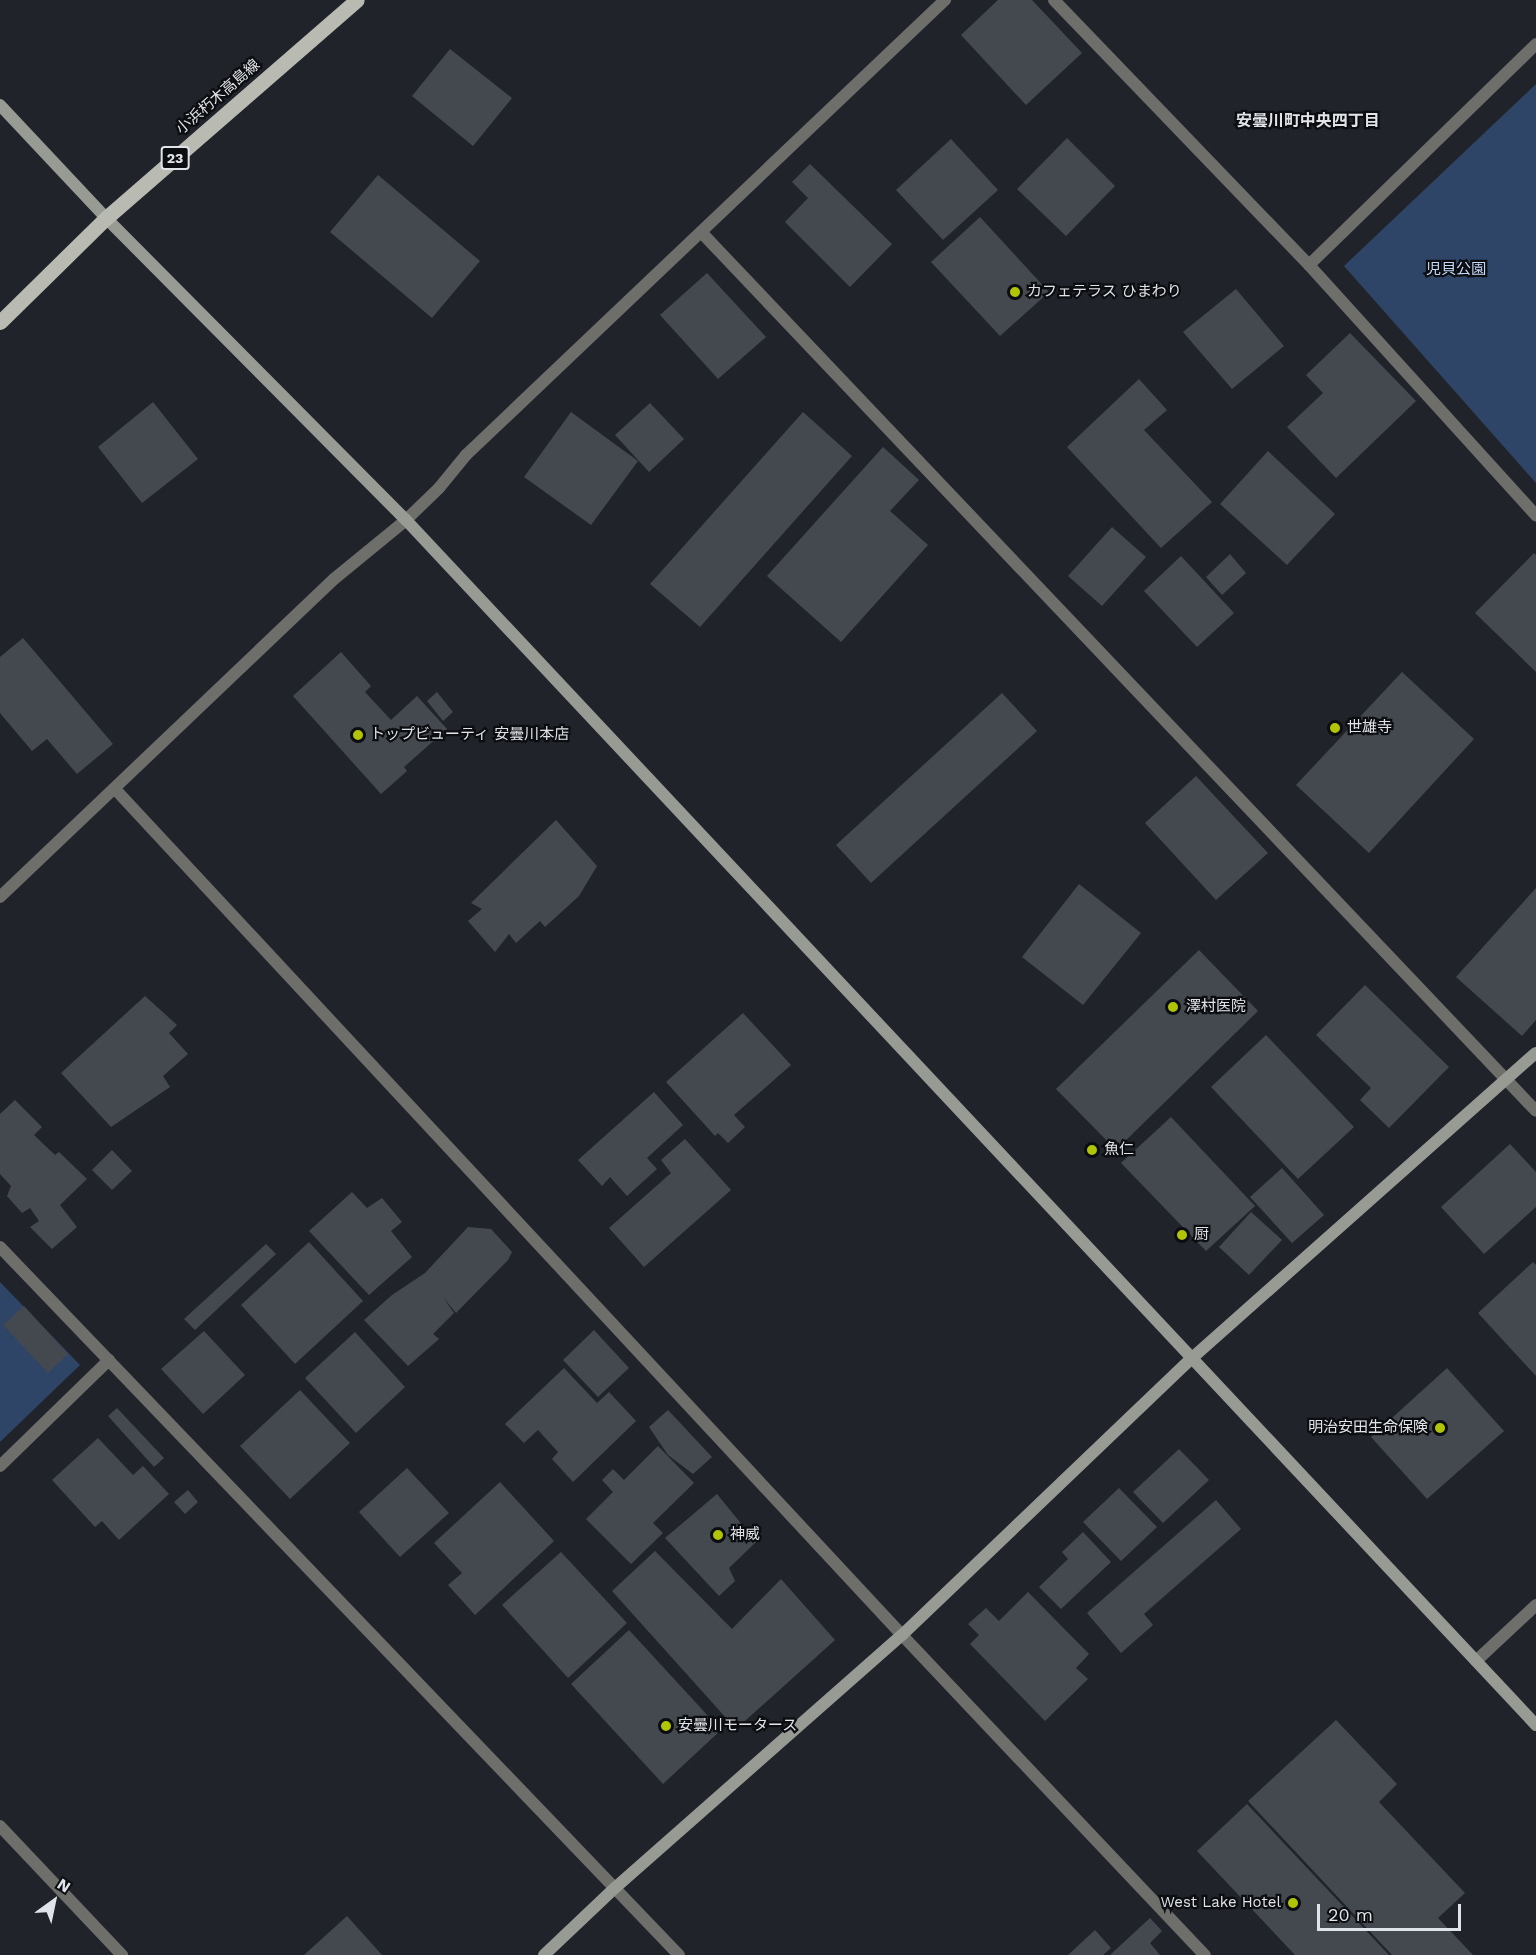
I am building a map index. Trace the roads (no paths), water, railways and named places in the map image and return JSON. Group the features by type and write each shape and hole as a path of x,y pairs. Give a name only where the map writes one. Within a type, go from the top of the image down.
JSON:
{"main road":[{"name":"小浜朽木高島線","path":"0,322 106,218 357,0"}],"street":[{"path":"0,897 334,579 406,520 439,488 466,455 945,0"},
{"path":"1054,0 1309,265 1536,515"},
{"path":"1309,265 1536,44"},
{"path":"0,105 106,218 406,520 1536,1725"},
{"path":"701,232 1536,1111"},
{"path":"115,789 902,1635 1205,1955"},
{"path":"544,1955 616,1887 902,1635 1191,1359 1536,1053"},
{"path":"0,1247 679,1955"},
{"path":"0,1466 109,1360"},
{"path":"1476,1661 1536,1605"},
{"path":"0,1826 122,1955"}],"place":[{"name":"カフェテラス ひまわり","path":"1015,292"},
{"name":"世雄寺","path":"1335,728"},
{"name":"トップビューティ 安曇川本店","path":"358,735"},
{"name":"澤村医院","path":"1173,1007"},
{"name":"魚仁","path":"1092,1150"},
{"name":"厨","path":"1182,1235"},
{"name":"明治安田生命保険","path":"1440,1428"},
{"name":"神威","path":"718,1535"},
{"name":"安曇川モータース","path":"666,1726"},
{"name":"West Lake Hotel","path":"1293,1903"}],"district":[{"name":"安曇川町中央四丁目","path":"1308,121"}],"park label":[{"name":"児貝公園","path":"1456,270"}]}
